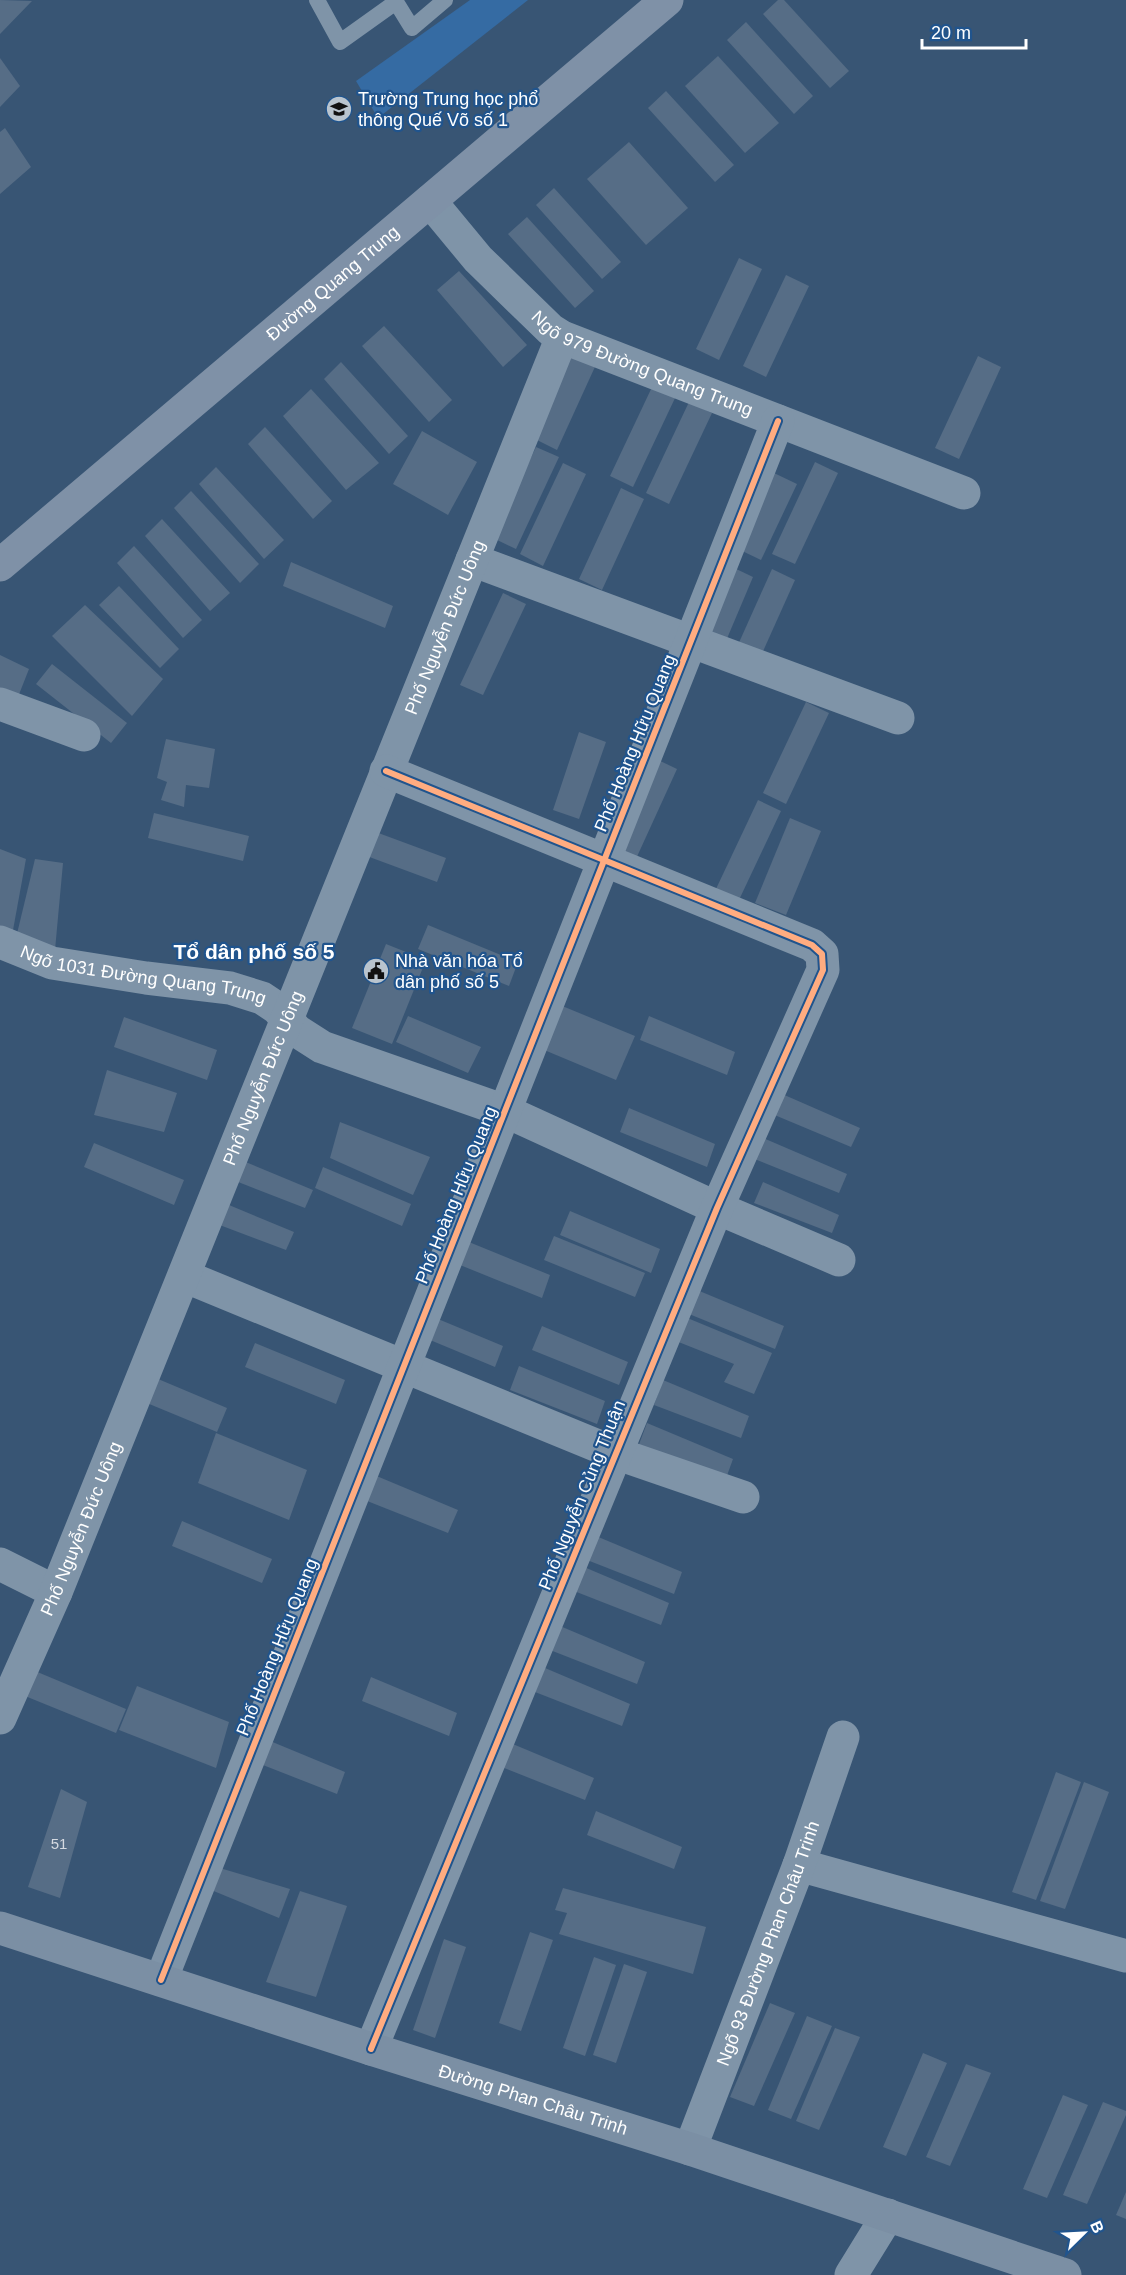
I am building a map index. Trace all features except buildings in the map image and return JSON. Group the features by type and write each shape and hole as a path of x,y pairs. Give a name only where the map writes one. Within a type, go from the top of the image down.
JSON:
{"main road":[{"name":"Đường Quang Trung","path":"0,565 667,0"},
{"name":"Đường Phan Châu Trinh","path":"0,1928 371,2049 690,2149 1065,2275"}],"street":[{"name":"Ngõ 979 Đường Quang Trung","path":"430,201 478,259 550,330 562,338 964,492"},
{"name":"Phố Nguyễn Đức Uông","path":"0,1718 56,1592 562,338"},
{"name":"Phố Hoàng Hữu Quang","path":"161,1980 778,421"},
{"path":"472,560 898,717"},
{"path":"0,704 84,735"},
{"path":"386,771 605,860"},
{"name":"Phố Nguyễn Củng Thuận","path":"371,2049 717,1208 823,970 822,954 812,945 605,860"},
{"name":"Ngõ 1031 Đường Quang Trung","path":"0,942 52,963 230,988 262,998 277,1008 287,1021 310,1041 322,1047 505,1112 717,1208 839,1260"},
{"path":"184,1276 615,1454 743,1497"},
{"path":"0,1564 56,1592"},
{"name":"Ngõ 93 Đường Phan Châu Trinh","path":"690,2149 799,1865 843,1737"},
{"path":"799,1865 1126,1956"},
{"path":"851,2275 888,2216"}],"lane":[{"path":"317,0 340,42 396,2 412,28 446,0"}],"shaded area":[{"path":"470,0 528,0 378,118 356,81"}],"cycle path":[{"path":"161,1980 778,421"},
{"path":"371,2049 717,1208 823,970 822,954 812,945 386,771"}],"place":[{"name":"Trường Trung học phổ thông Quế Võ số 1","path":"339,109"},
{"name":"Nhà văn hóa Tổ dân phố số 5","path":"376,971"}],"district":[{"name":"Tổ dân phố số 5","path":"254,952"}]}
